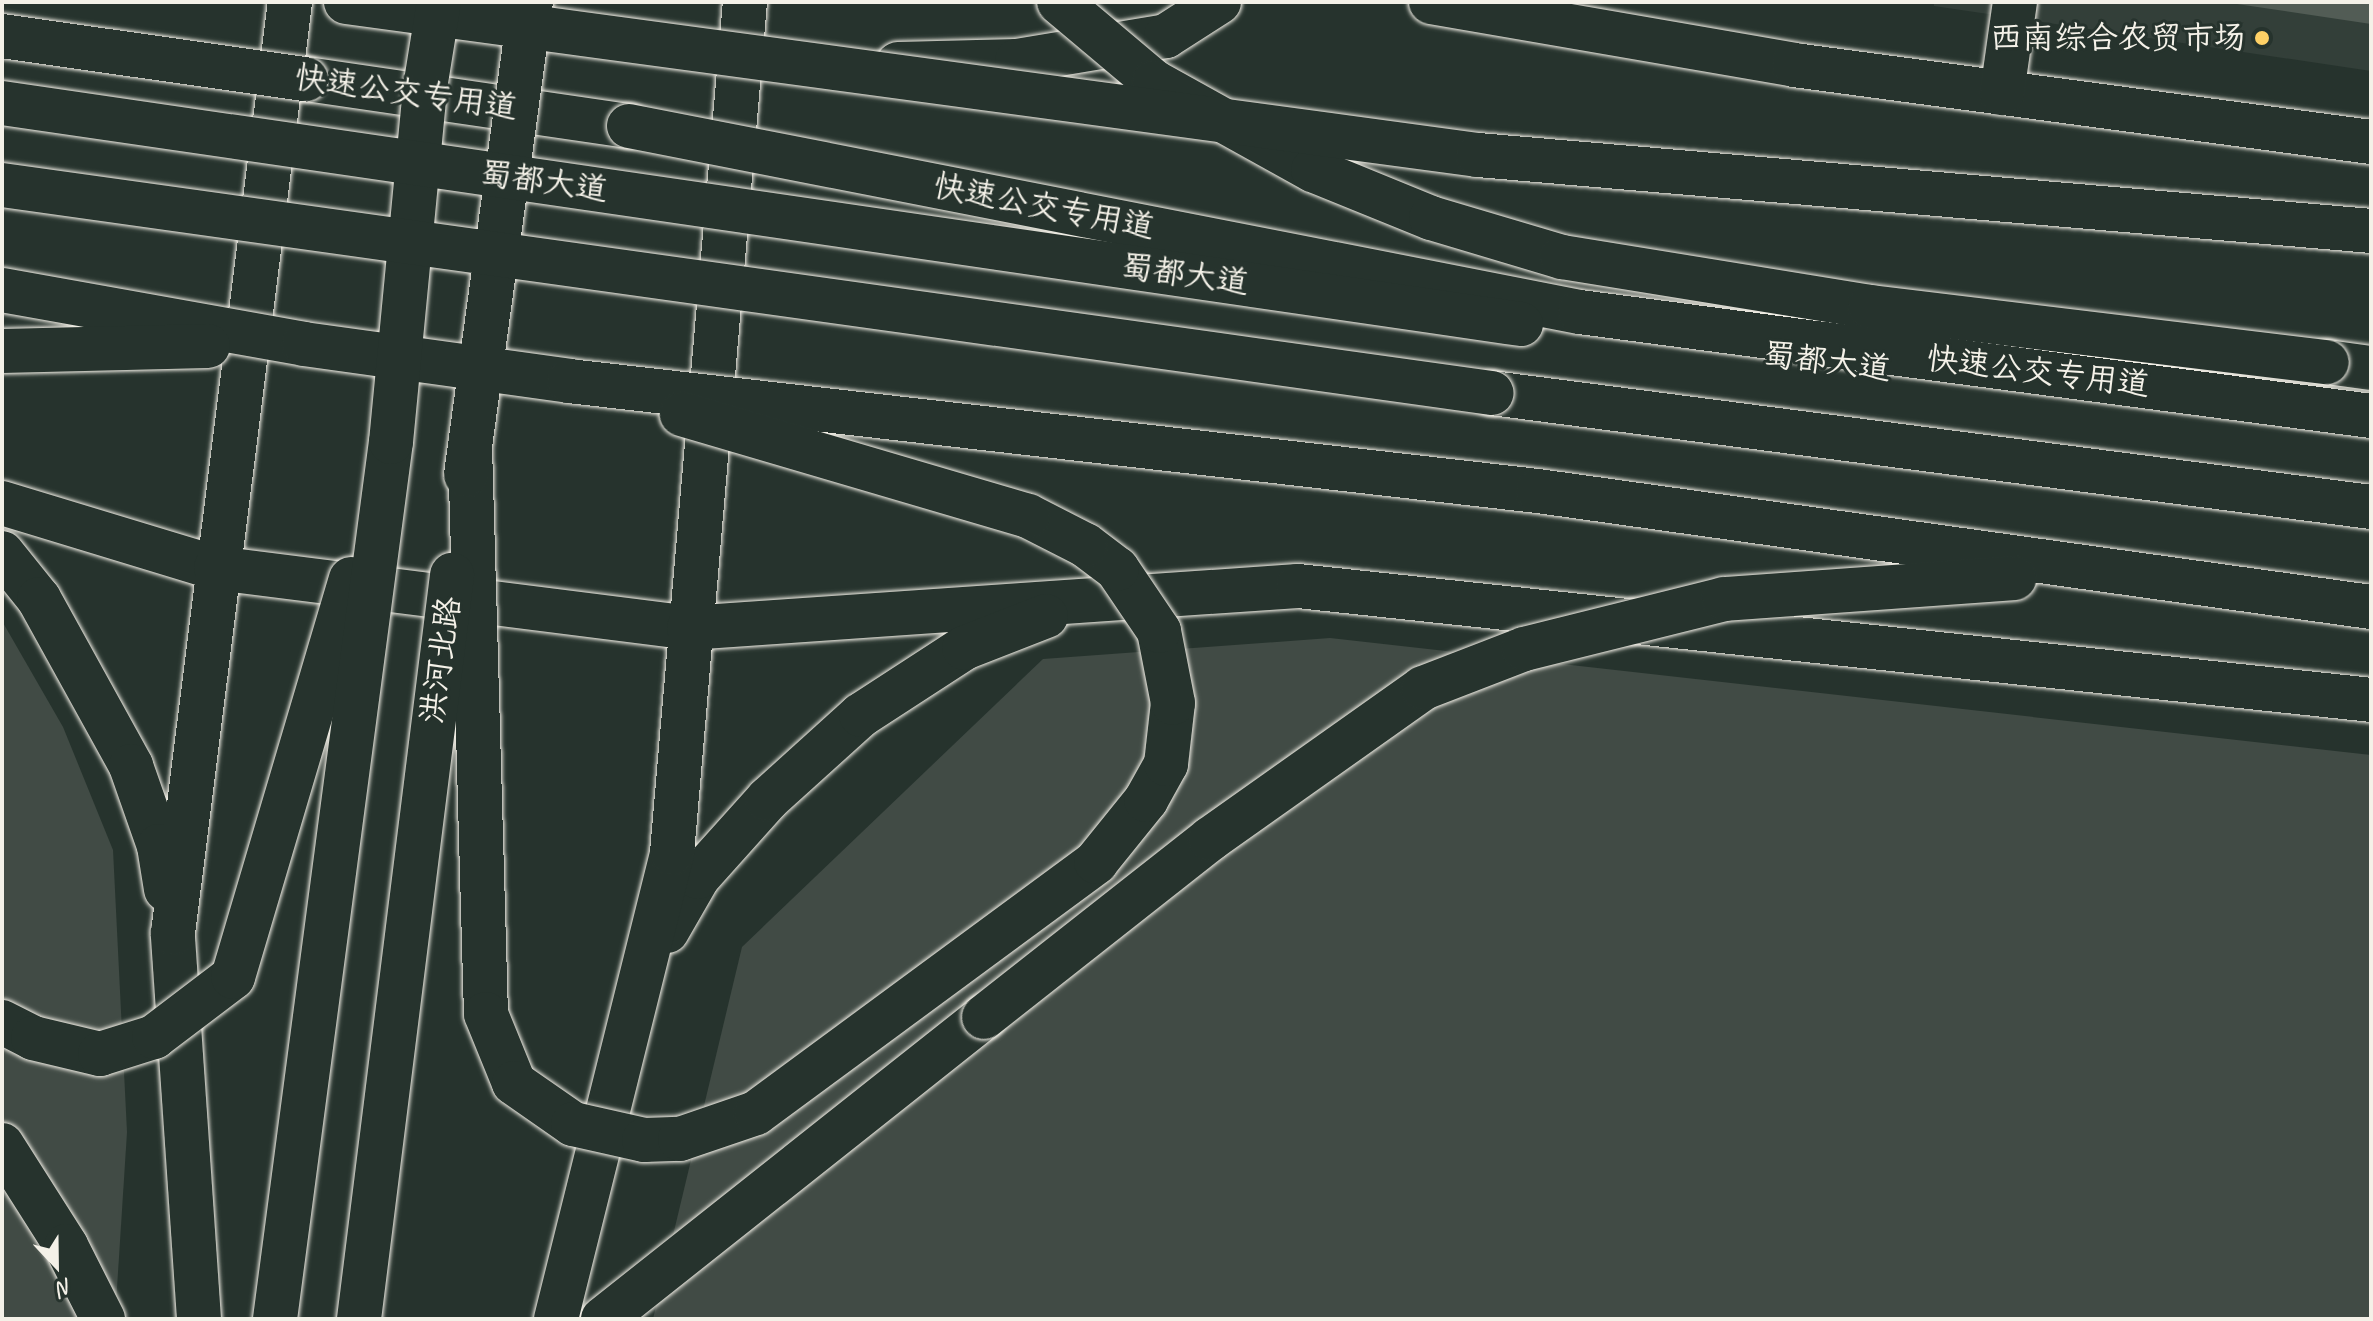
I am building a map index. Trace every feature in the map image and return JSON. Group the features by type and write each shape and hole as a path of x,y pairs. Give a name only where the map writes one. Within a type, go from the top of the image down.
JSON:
{"main road":[{"path":"173,933 216,568 290,2"},
{"path":"346,2 798,67 1478,155 2371,231"},
{"path":"418,2 425,88"},
{"path":"275,1319 391,442 425,88 439,2"},
{"name":"洪河北路","path":"359,1319 470,446 531,2"},
{"path":"515,104 553,2"},
{"path":"556,1319 672,853 745,2"},
{"name":"快速公交专用道","path":"1059,2 1154,82 1313,170 1431,218 1562,257 1870,307 2371,368"},
{"path":"798,67 1017,61 1166,36 1219,2"},
{"path":"1431,2 1794,65 2371,142"},
{"path":"2002,93 2015,2"},
{"name":"快速公交专用道","path":"2,36 629,126 1580,312 2371,416"},
{"name":"蜀都大道","path":"2,103 1521,324 2371,429"},
{"path":"2,185 1492,393 2371,507"},
{"path":"2,290 304,344 569,381 1538,491 2100,572 2371,607"},
{"path":"2,351 304,344"},
{"path":"470,446 486,1014 514,1083 573,1124 644,1140 680,1139 756,1113 1096,862 1146,800 1166,764 1173,703 1159,631 1117,569 1085,545 1028,516 569,381"},
{"path":"2,1022 33,1038 100,1054 154,1037 233,977 391,442"},
{"path":"2,503 216,568 689,628 1298,586 2371,700"},
{"path":"2,553 39,599 131,766 159,846 173,933 199,1319"},
{"path":"603,1319 1210,839 1423,688 1524,649 1724,599 2100,572"},
{"path":"638,982 698,877 768,799 861,715 964,648 1087,600"},
{"path":"2,1145 66,1246 103,1319"}],"shaded area":[{"name":"西南综合农贸市场","path":"1934,2 2371,2 2371,71 1934,6"},
{"path":"2,621 63,727 113,850 127,1132 115,1319 2,1319"},
{"path":"1330,638 2371,755 2371,1319 653,1319 742,947 1043,659"}],"building":[{"path":"2237,2 2371,2 2371,24 2237,4"}],"place":[{"name":"西南综合农贸市场","path":"2262,38"}]}
